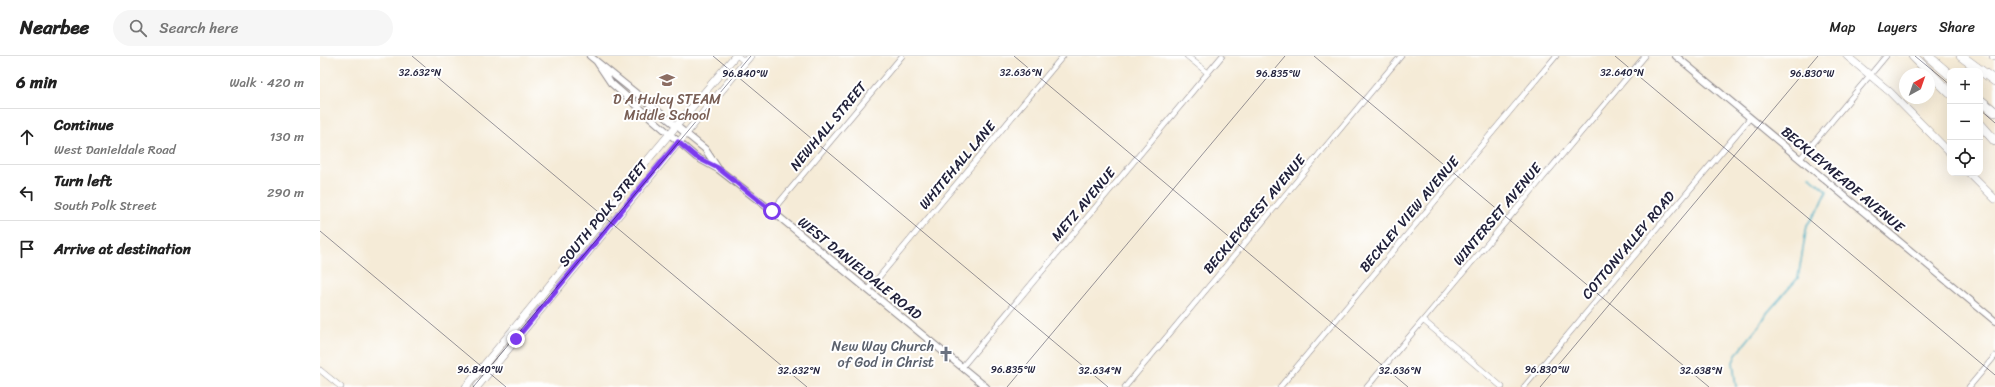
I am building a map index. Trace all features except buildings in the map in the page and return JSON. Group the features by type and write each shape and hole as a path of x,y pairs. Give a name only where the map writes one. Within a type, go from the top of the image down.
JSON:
{"highway":[{"path":"1928,56 1947,72"},
{"path":"1961,56 1976,68"},
{"path":"1961,56 1995,81"},
{"path":"1914,57 1947,90"},
{"path":"1983,74 1995,84"},
{"path":"1983,102 1995,112"},
{"path":"1983,127 1995,141"}],"main road":[{"name":"SOUTH POLK STREET","path":"466,387 598,226 630,182 737,56"},
{"name":"SOUTH POLK STREET","path":"477,387 750,56"},
{"path":"1846,56 1890,92 1947,150"},
{"path":"1971,176 1995,199"},
{"path":"598,226 606,232"}],"street":[{"path":"590,56 597,62"},
{"path":"737,56 745,62"},
{"name":"NEWHALL STREET","path":"772,211 902,56"},
{"name":"WHITEHALL LANE","path":"869,289 1063,56"},
{"path":"1187,56 1208,73"},
{"name":"METZ AVENUE","path":"962,367 1222,56"},
{"name":"BECKLEYCREST AVENUE","path":"1125,387 1401,56"},
{"name":"BECKLEY VIEW AVENUE","path":"1280,387 1556,56"},
{"name":"WINTERSET AVENUE","path":"1367,387 1424,322 1645,56"},
{"name":"BECKLEYMEADE AVENUE","path":"1676,56 1995,321"},
{"path":"1800,159 1886,56"},
{"name":"WEST DANIELDALE ROAD","path":"597,62 705,149 718,168"},
{"name":"WEST DANIELDALE ROAD","path":"597,62 611,83 669,135 696,157 718,168 869,289 986,387"},
{"name":"COTTONVALLEY ROAD","path":"1524,387 1750,118"},
{"path":"1424,322 1502,387"},
{"path":"1969,387 1995,356"},
{"path":"320,370 341,387"}],"waterway":[{"path":"1736,387 1733,362 1737,353 1760,325 1767,313 1798,278 1807,225 1820,207 1827,191 1809,176"}],"place":[{"name":"D A Hulcy STEAM Middle School","path":"667,80"},
{"name":"New Way Church of God in Christ","path":"946,354"}],"route":[{"path":"516,339 606,232 678,142 696,157 718,168 772,211"}]}
